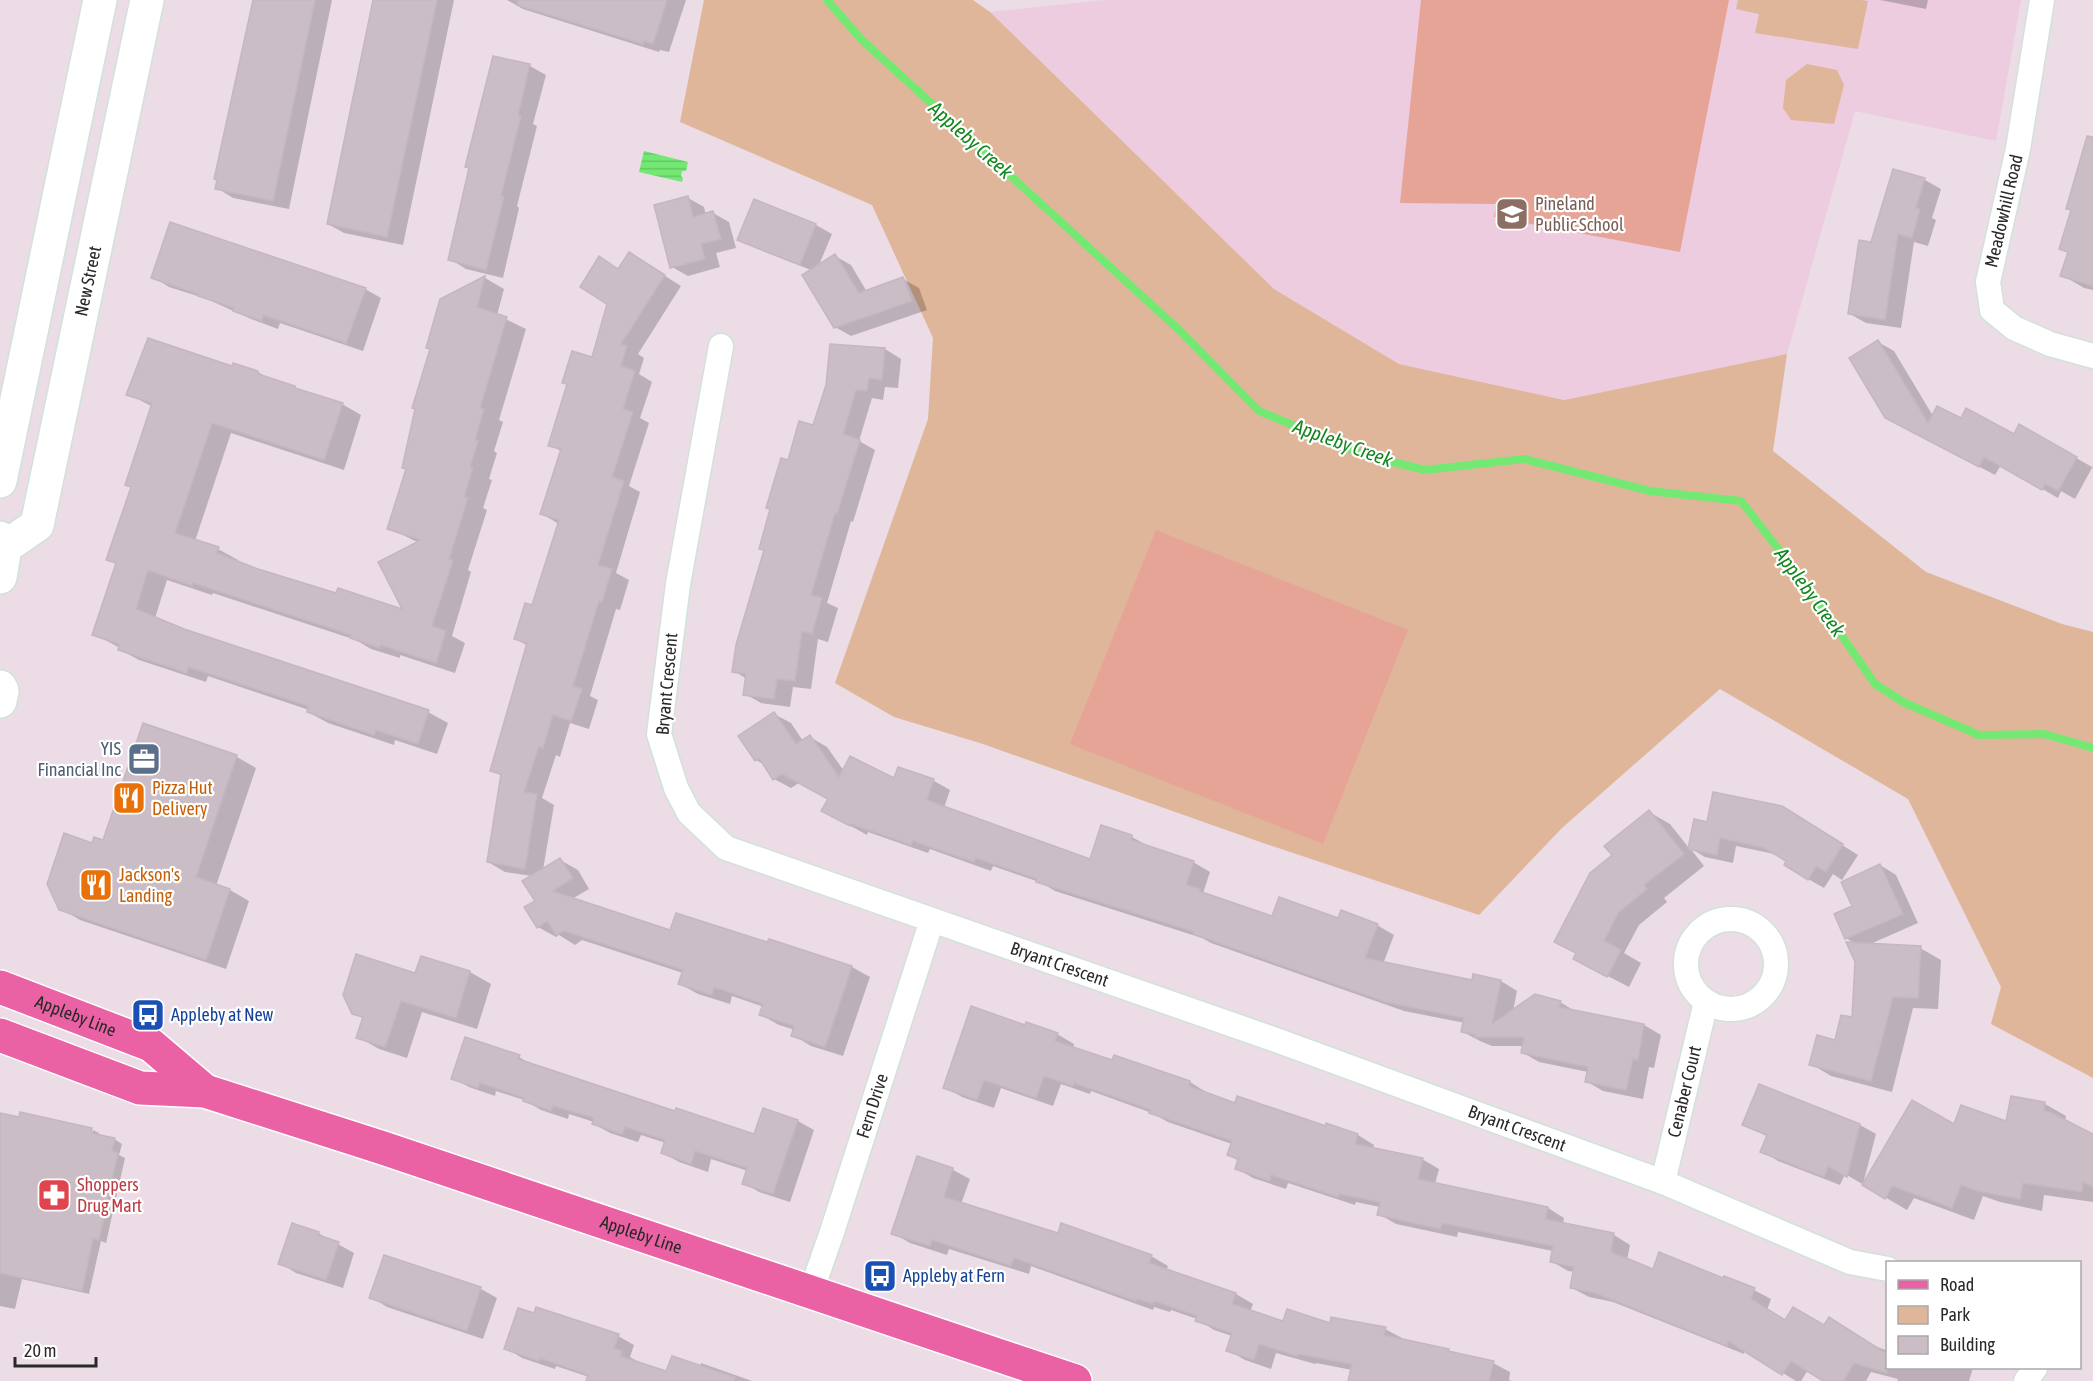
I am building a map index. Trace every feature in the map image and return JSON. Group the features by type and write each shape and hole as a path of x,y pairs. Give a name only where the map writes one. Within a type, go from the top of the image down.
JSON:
{"main road":[{"path":"0,481 100,0"},
{"name":"New Street","path":"2,554 37,525 147,0"},
{"path":"0,687 2,691 0,700"},
{"name":"Appleby Line","path":"0,987 151,1046 205,1091"},
{"name":"Appleby Line","path":"0,1035 140,1088 205,1091 383,1148 1076,1381"}],"street":[{"name":"Meadowhill Road","path":"2042,0 2018,149 1988,282 1992,310 2014,328 2050,344 2093,356"},
{"name":"Bryant Crescent","path":"722,346 678,584 659,734 676,788 689,813 726,848 1276,1041 1663,1182 1850,1262 1886,1269"},
{"name":"Fern Drive","path":"811,1292 932,920"},
{"name":"Cenaber Court","path":"1663,1182 1706,1002"}],"shaded area":[{"name":"Pineland Public School","path":"1105,0 2021,0 1996,141 1855,111 1787,354 1564,400 1399,364 1274,289 990,12"},
{"path":"1421,0 1729,0 1680,252 1494,217 1496,204 1400,203"},
{"path":"644,151 688,162 686,171 682,171 682,182 639,172"},
{"path":"1156,530 1408,630 1323,844 1070,744"}],"green space":[{"path":"704,0 973,0 990,12 1274,289 1399,364 1564,400 1787,354 1773,451 1926,572 2062,624 2093,632 2093,1078 1991,1024 2001,987 1908,799 1720,689 1562,828 1479,915 1263,843 983,744 894,717 835,683 928,419 933,338 872,205 680,122"},
{"path":"1738,0 1868,1 1858,49 1755,33 1759,14 1736,9"},
{"path":"1807,64 1837,70 1844,85 1834,124 1791,120 1783,108 1786,80"}],"building":[{"path":"253,0 315,0 273,201 215,189 217,180 214,179"},
{"path":"373,0 437,0 387,237 327,224"},
{"path":"518,0 667,0 653,44 644,41 643,44 517,5"},
{"path":"493,56 530,64 518,115 521,116 501,196 504,197 486,270 448,260 469,168 465,167"},
{"path":"2087,136 2093,137 2093,286 2060,276 2068,252 2059,249 2071,210 2066,209"},
{"path":"1893,169 1925,178 1916,208 1920,209 1912,238 1898,234 1885,320 1848,314 1859,240 1871,242"},
{"path":"688,196 693,217 713,211 721,239 701,244 705,259 670,268 654,205"},
{"path":"754,199 816,224 800,265 737,240"},
{"path":"170,222 366,288 346,343 263,315 262,321 233,311 234,308 198,296 198,294 151,278"},
{"path":"629,252 665,275 621,344 627,346 621,366 635,371 623,409 633,412 612,477 624,481 598,565 612,569 602,602 599,601 573,686 582,689 571,721 553,715 543,748 539,746 524,792 537,794 525,869 487,862 501,774 490,771 527,643 514,639 525,603 532,605 559,520 540,514 561,449 548,446 567,384 562,383 572,351 592,357 607,304 580,287 599,256 618,269"},
{"path":"835,254 859,293 903,277 912,301 834,328 802,275"},
{"path":"485,276 477,307 507,317 480,408 484,409 475,440 478,441 470,467 473,468 464,497 468,498 449,559 453,560 432,626 446,631 436,663 381,645 380,648 350,638 351,635 193,583 192,586 148,570 136,609 184,629 429,710 418,744 376,730 374,735 307,712 308,706 188,667 187,673 118,650 119,644 92,635 116,563 106,560 131,487 125,485 152,403 126,395 148,338 232,366 233,363 258,371 258,374 295,386 295,388 343,403 324,460 212,423 175,533 219,547 217,553 258,569 336,593 338,588 402,609 378,562 421,540 387,529 406,469 402,468 415,409 412,408 430,349 426,348 440,299"},
{"path":"1878,340 1928,423 1937,406 1961,418 1966,408 2014,434 2019,424 2077,457 2058,491 2045,484 2042,490 1984,457 1979,467 1885,418 1849,358"},
{"path":"830,344 885,348 882,380 869,378 867,391 856,390 843,434 860,440 837,514 835,513 811,595 822,598 812,634 802,631 795,681 777,679 774,699 743,695 746,674 732,672 736,645 764,550 759,549 770,509 766,508 781,458 788,460 799,421 813,425 826,385"},
{"path":"774,712 796,744 810,735 839,777 850,756 894,778 898,767 934,779 927,800 1090,859 1101,825 1132,835 1131,840 1194,861 1186,885 1200,889 1199,891 1272,916 1279,897 1338,918 1341,910 1378,924 1365,958 1472,980 1473,974 1501,980 1492,1024 1535,994 1561,1001 1559,1007 1644,1024 1638,1060 1633,1059 1626,1090 1585,1082 1588,1067 1521,1053 1524,1037 1474,1037 1476,1035 1461,1032 1464,1018 1385,1002 1193,934 1194,932 1036,882 1037,879 976,858 974,862 913,841 911,845 851,824 850,826 821,811 828,799 782,774 773,780 759,758 755,761 738,736"},
{"path":"143,723 237,755 196,877 230,889 206,960 59,910 47,884 64,833 92,843 94,837 103,840"},
{"path":"1713,792 1782,806 1843,844 1826,872 1816,866 1808,880 1784,865 1786,861 1764,848 1720,838 1717,855 1688,849 1694,819 1707,822"},
{"path":"1649,810 1684,854 1644,885 1647,889 1618,913 1604,941 1621,950 1607,977 1573,959 1576,953 1554,942 1590,873 1612,855 1604,846"},
{"path":"560,858 573,878 552,891 670,930 676,913 767,942 769,939 852,966 825,1047 791,1036 794,1026 759,1015 763,1004 714,987 712,995 678,984 683,970 564,931 556,935 547,921 537,928 524,907 535,901 522,881"},
{"path":"1880,864 1903,914 1845,939 1834,914 1852,906 1841,882"},
{"path":"1846,942 1921,946 1918,998 1893,997 1871,1081 1809,1065 1817,1035 1835,1040 1841,1015 1852,1017 1855,962"},
{"path":"356,954 415,973 421,956 470,971 456,1018 401,1001 385,1047 356,1038 363,1017 352,1014 343,995"},
{"path":"971,1006 1025,1025 1026,1022 1058,1033 1055,1041 1112,1060 1114,1055 1190,1081 1189,1086 1235,1103 1237,1096 1326,1126 1326,1123 1358,1134 1355,1144 1423,1158 1418,1179 1548,1207 1545,1219 1614,1233 1611,1252 1653,1269 1659,1252 1723,1278 1724,1276 1755,1288 1751,1299 1785,1320 1793,1307 1824,1325 1829,1317 1886,1353 1887,1373 1854,1363 1843,1381 1823,1381 1791,1361 1782,1375 1728,1341 1727,1346 1595,1293 1570,1288 1574,1267 1550,1262 1553,1246 1442,1223 1440,1229 1377,1215 1380,1202 1339,1194 1338,1197 1271,1175 1270,1181 1235,1169 1238,1159 1227,1155 1232,1141 1149,1113 1151,1110 1074,1083 1073,1086 1044,1076 1036,1098 984,1080 977,1100 943,1088"},
{"path":"465,1037 520,1055 518,1059 675,1111 676,1108 754,1134 763,1108 798,1120 773,1194 742,1184 747,1168 695,1151 691,1164 661,1153 665,1140 625,1127 622,1134 592,1124 594,1118 553,1106 551,1111 523,1101 524,1098 480,1083 478,1088 451,1079"},
{"path":"1759,1084 1860,1124 1847,1177 1828,1166 1824,1177 1760,1152 1767,1135 1742,1125"},
{"path":"2011,1096 2045,1102 2044,1111 2093,1134 2093,1187 2083,1182 2082,1192 2023,1183 2020,1199 1977,1191 1961,1185 1952,1208 1892,1186 1885,1199 1862,1185 1912,1100 1954,1124 1961,1105 2006,1121"},
{"name":"Shoppers Drug Mart","path":"20,1112 92,1128 91,1133 115,1138 112,1151 118,1153 99,1240 93,1238 82,1291 0,1273 0,1113 19,1117"},
{"path":"917,1156 953,1168 944,1197 1058,1233 1061,1223 1152,1255 1149,1263 1236,1293 1232,1304 1283,1321 1287,1309 1330,1323 1331,1317 1386,1327 1384,1335 1494,1361 1489,1381 1348,1381 1352,1364 1298,1354 1297,1356 1259,1344 1254,1360 1226,1351 1232,1333 1195,1321 1197,1316 1154,1301 1153,1304 1137,1299 1136,1301 1014,1258 1011,1266 932,1240 930,1246 891,1234"},
{"path":"292,1223 339,1242 326,1280 278,1264"},
{"path":"384,1255 481,1287 467,1331 369,1298"},
{"path":"536,1307 619,1334 614,1348 622,1351 620,1356 666,1371 672,1356 735,1377 734,1381 586,1381 588,1375 540,1358 539,1361 504,1349 518,1308 534,1313"}],"waterway":[{"name":"Appleby Creek","path":"827,0 861,39 1178,329 1259,411 1364,455 1425,470 1524,459 1650,491 1741,501 1811,591 1875,684 1905,703 1979,735 2044,734 2093,748"}],"place":[{"name":"Pineland Public School","path":"1512,214"},
{"name":"YIS Financial Inc","path":"144,759"},
{"name":"Pizza Hut Delivery","path":"129,798"},
{"name":"Jackson's Landing","path":"96,885"},
{"name":"Appleby at New","path":"148,1015"},
{"name":"Shoppers Drug Mart","path":"54,1195"},
{"name":"Appleby at Fern","path":"880,1276"}]}
